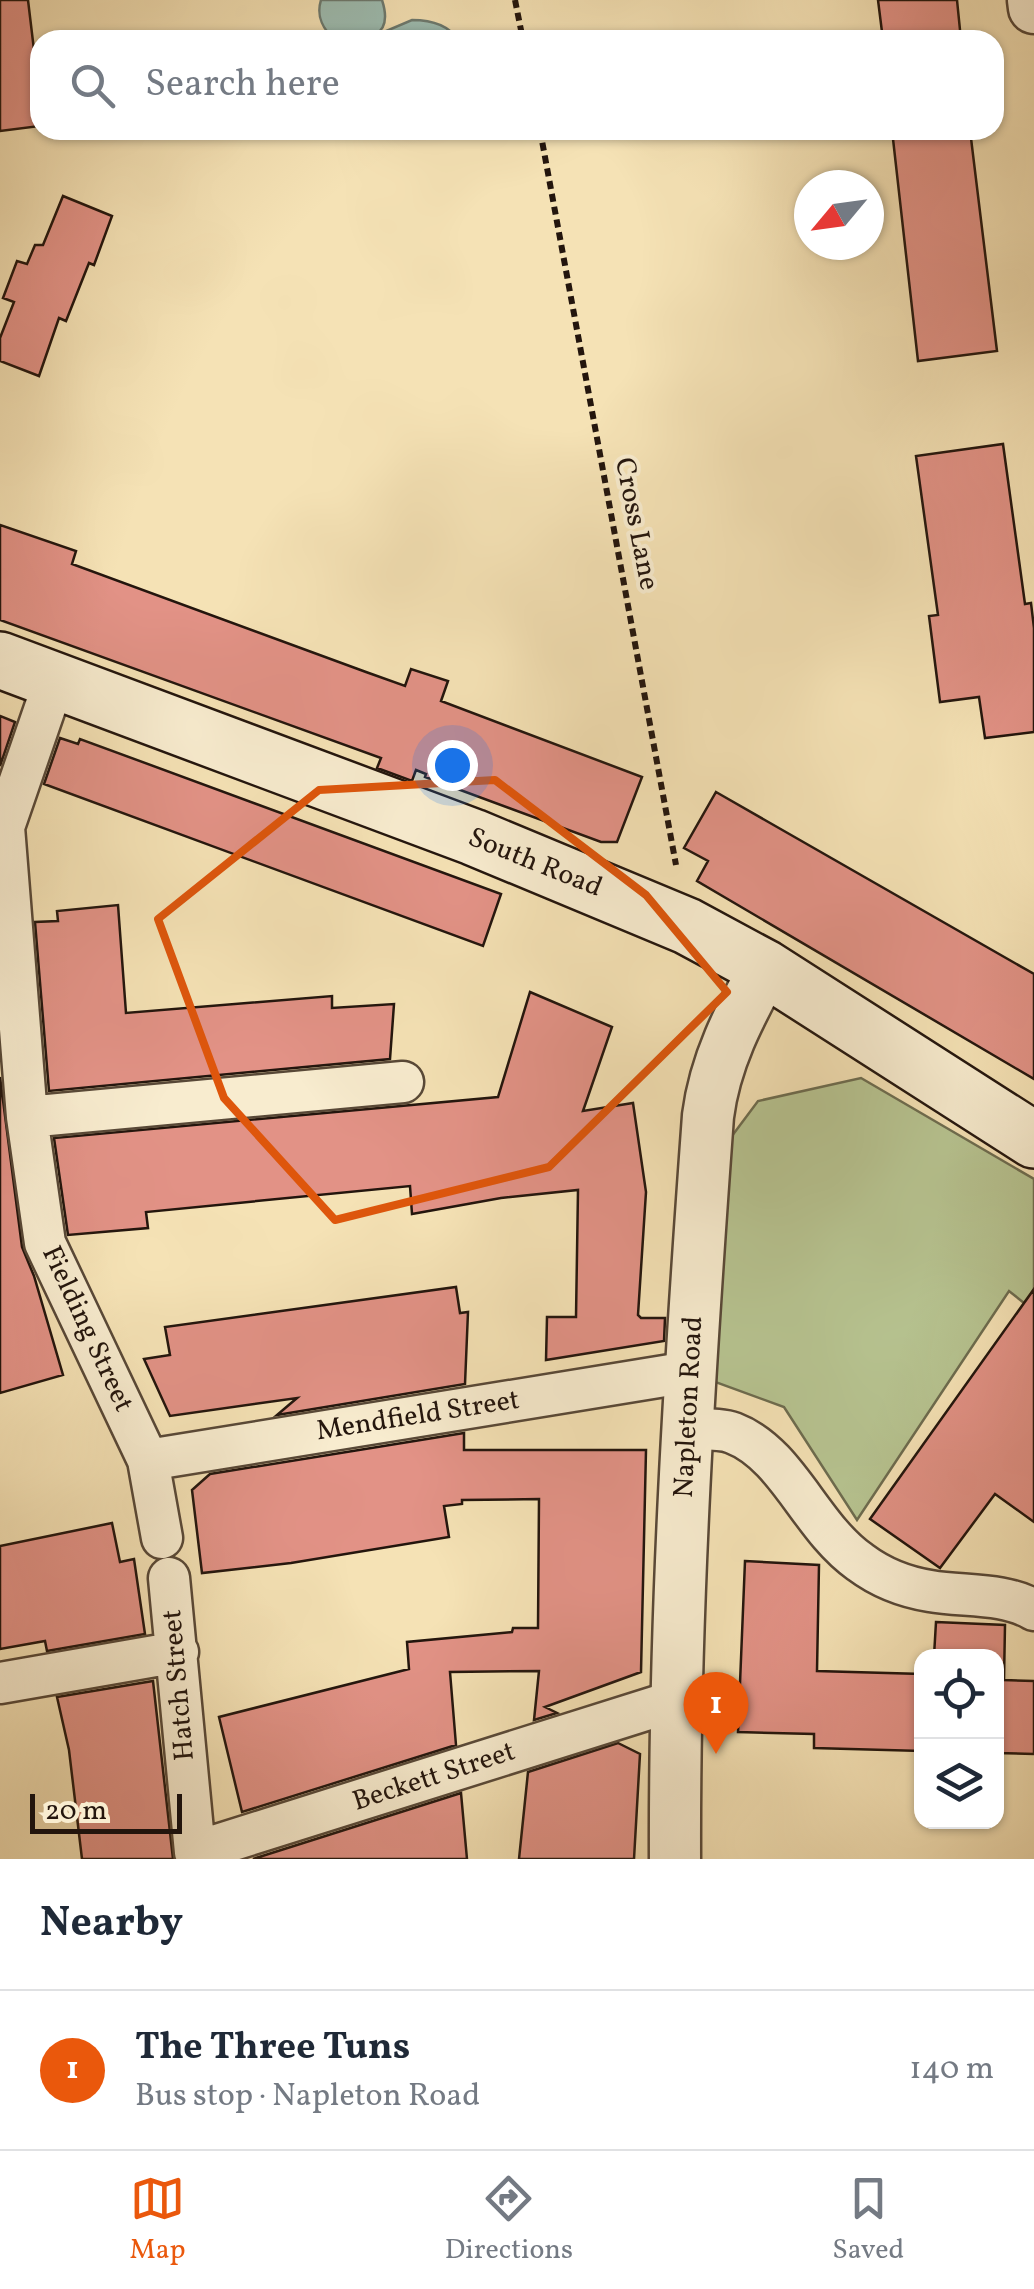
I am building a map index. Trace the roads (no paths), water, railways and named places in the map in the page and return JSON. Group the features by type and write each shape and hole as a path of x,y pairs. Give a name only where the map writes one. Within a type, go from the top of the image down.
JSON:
{"main road":[{"name":"South Road","path":"0,660 473,837 687,926 764,968 1034,1140"}],"street":[{"path":"1033,0 1034,8"},
{"name":"Fielding Street","path":"55,680 4,827 28,1117 45,1243 148,1460 162,1538"},
{"name":"Napleton Road","path":"675,1859 674,1701 689,1372 710,1096 730,1032 764,968"},
{"path":"28,1117 404,1082"},
{"name":"Mendfield Street","path":"148,1460 689,1372"},
{"path":"687,1428 732,1432 768,1454 835,1541 888,1580 928,1591 1001,1599 1034,1610"},
{"name":"Hatch Street","path":"169,1578 194,1852"},
{"path":"0,1682 178,1652"},
{"name":"Beckett Street","path":"194,1852 674,1701"}],"water":[{"path":"321,0 382,0 385,13 381,30 326,30 319,12"},
{"path":"412,20 449,30 388,30"}],"place":[{"name":"The Three Tuns","path":"716,1754"}]}
